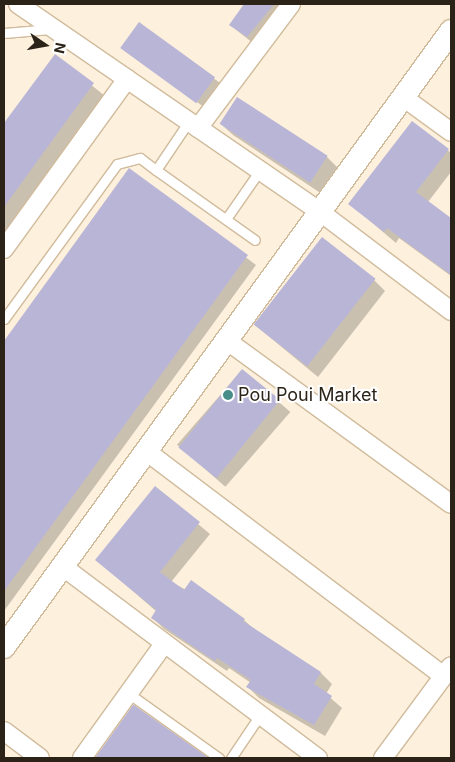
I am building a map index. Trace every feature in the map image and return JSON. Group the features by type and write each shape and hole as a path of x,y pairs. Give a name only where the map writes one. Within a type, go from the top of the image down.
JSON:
{"street":[{"path":"18,4 319,211 451,310"},
{"path":"194,124 292,4"},
{"path":"4,647 451,31"},
{"path":"4,249 127,79"},
{"path":"403,97 451,132"},
{"path":"226,340 451,504"},
{"path":"146,450 447,671 383,758"},
{"path":"62,566 318,758"},
{"path":"82,758 164,644"},
{"path":"4,731 40,758"}],"lane":[{"path":"4,32 54,29"},
{"path":"156,170 194,124"},
{"path":"4,320 117,164 140,158 255,240"},
{"path":"226,219 260,170"},
{"path":"128,693 219,758"},
{"path":"231,758 260,715"}],"building":[{"path":"244,4 274,4 247,37 229,25"},
{"path":"139,22 215,77 196,103 120,48"},
{"path":"55,54 94,83 4,207 4,123"},
{"path":"237,97 328,156 310,183 220,124"},
{"path":"412,121 449,149 416,192 451,218 451,275 387,228 384,232 348,204"},
{"path":"129,168 248,255 4,591 4,341"},
{"path":"322,237 376,279 307,366 254,324"},
{"path":"242,369 280,400 217,478 178,447"},
{"path":"155,486 200,522 160,572 184,590 191,580 245,619 243,621 321,672 314,684 332,696 314,725 246,687 251,680 217,658 215,661 151,618 156,610 95,560"},
{"path":"134,705 209,758 95,758"}],"place":[{"name":"Pou Poui Market","path":"228,395"}]}
